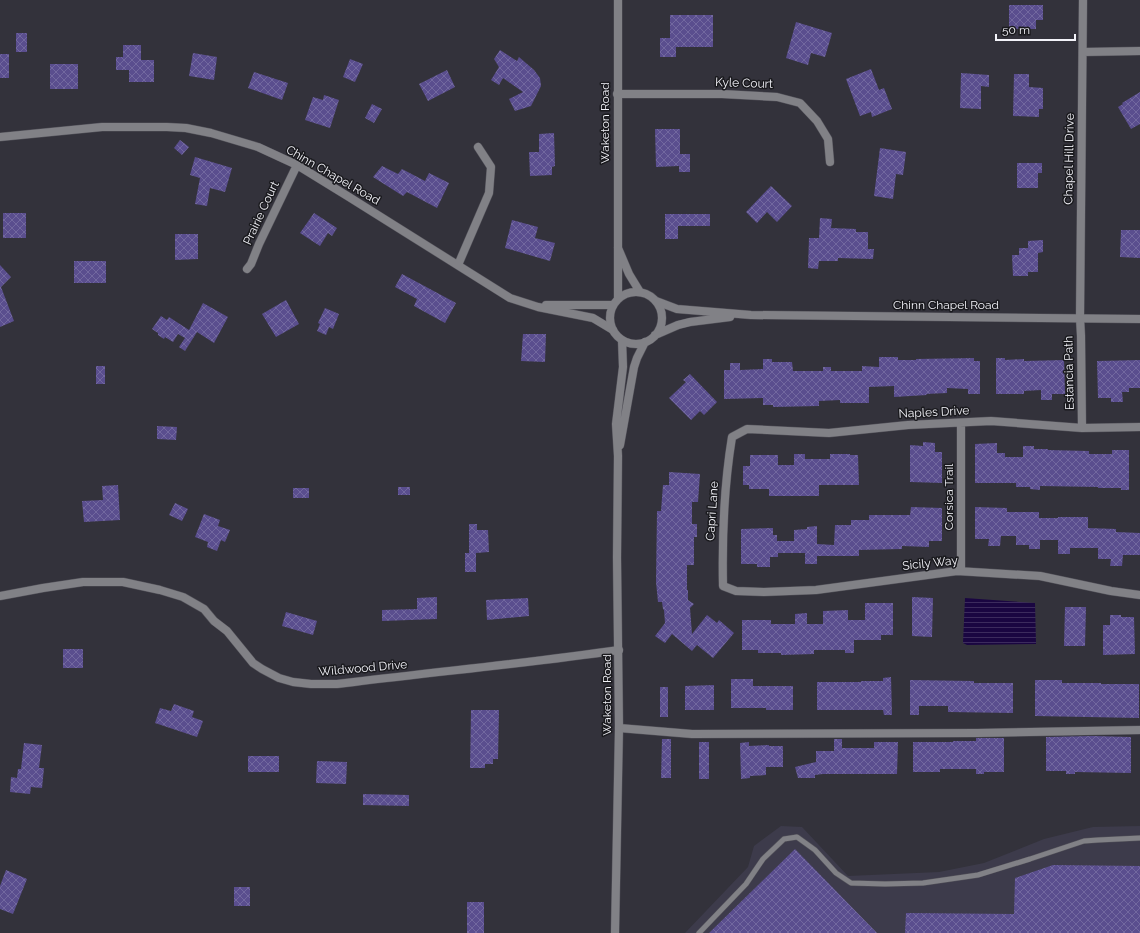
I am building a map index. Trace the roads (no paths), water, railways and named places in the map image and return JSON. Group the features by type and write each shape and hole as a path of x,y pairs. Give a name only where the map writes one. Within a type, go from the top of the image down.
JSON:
{"street":[{"name":"Waketon Road","path":"615,302 617,245 618,0"},
{"name":"Chapel Hill Drive","path":"1080,318 1082,0"},
{"path":"1082,52 1140,51"},
{"name":"Kyle Court","path":"617,94 722,94 777,97 800,103 817,121 828,139 830,162"},
{"name":"Chinn Chapel Road","path":"0,137 102,127 167,127 186,128 211,133 258,147 296,165 510,298 538,307 593,318 613,330"},
{"path":"458,265 489,193 491,167 478,147"},
{"name":"Prairie Court","path":"247,269 251,264 296,165"},
{"name":"Waketon Road","path":"617,245 629,274 640,292"},
{"path":"640,292 656,301 662,319 659,331 655,335 645,342 634,344 622,340 616,335 611,324 610,317 615,302 627,293 640,292"},
{"name":"Chinn Chapel Road","path":"656,301 677,309 751,315 1140,319"},
{"name":"Chinn Chapel Road","path":"538,307 553,304 615,302"},
{"name":"Chinn Chapel Road","path":"655,335 678,325 690,322 751,315"},
{"name":"Estancia Path","path":"1080,318 1082,428"},
{"name":"Waketon Road","path":"615,933 619,728 617,558 618,456 616,424 623,367 622,340"},
{"name":"Waketon Road","path":"618,456 634,367 645,342"},
{"name":"Naples Drive","path":"732,437 747,429 829,433 908,425 991,421 1082,428 1140,427"},
{"name":"Corsica Trail","path":"960,571 961,423"},
{"name":"Capri Lane","path":"723,586 722,547 728,458 732,437"},
{"name":"Sicily Way","path":"723,586 743,592 816,590 960,571 1040,576 1111,591 1140,595"},
{"name":"Wildwood Drive","path":"0,596 83,582 123,582 160,590 183,597 204,609 226,631 253,663 262,669 279,678 293,682 310,684 337,684 545,661 619,650"},
{"path":"619,728 692,734 977,733 1140,730"}],"lane":[{"path":"699,933 746,884 763,860 784,839 797,837 815,850 836,873 851,883 885,884 923,883 978,875 1030,860 1084,841 1140,838"}]}
